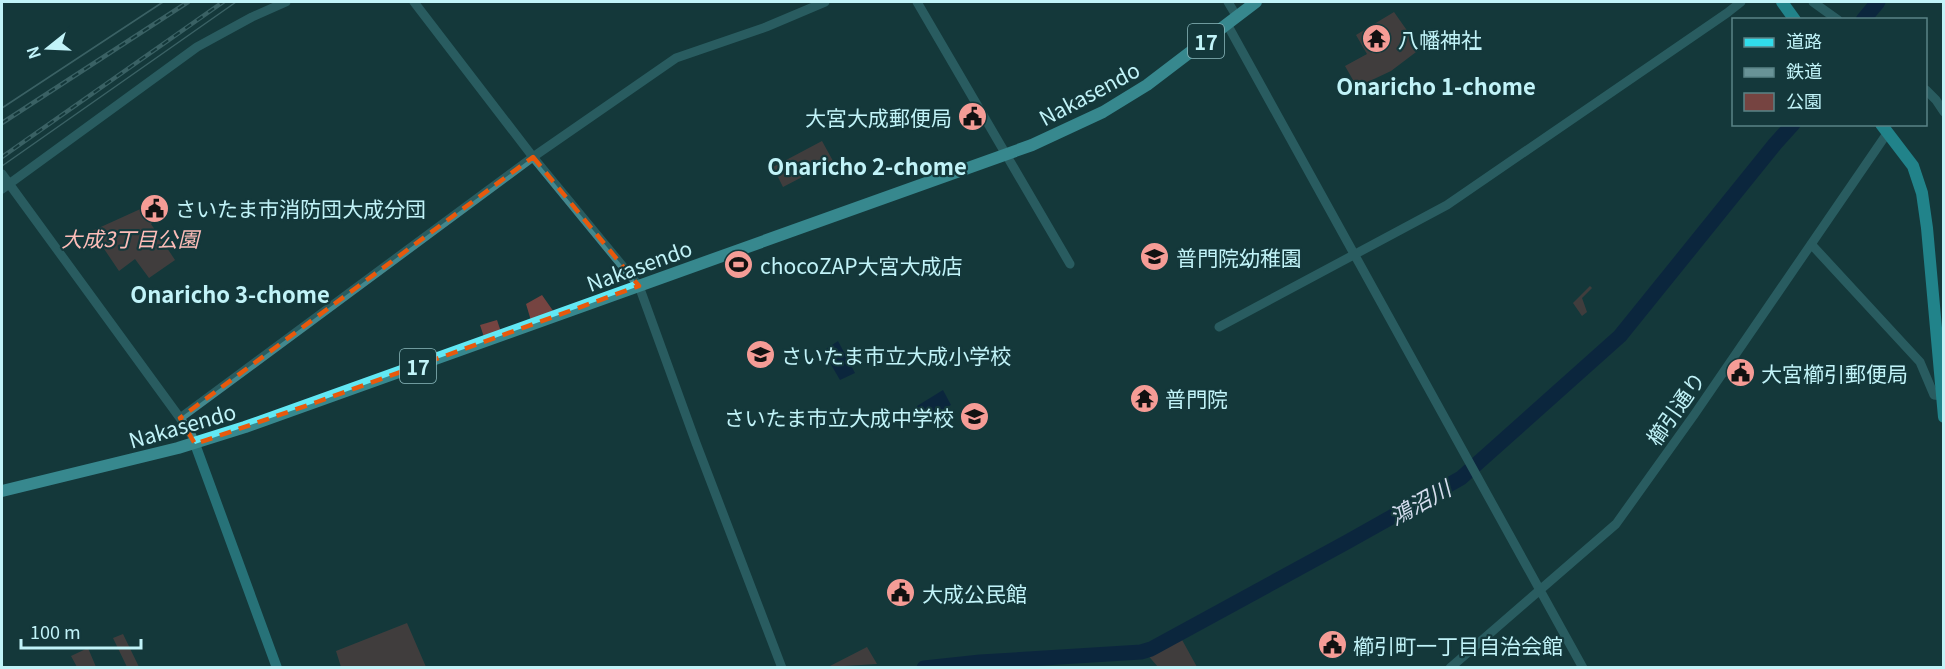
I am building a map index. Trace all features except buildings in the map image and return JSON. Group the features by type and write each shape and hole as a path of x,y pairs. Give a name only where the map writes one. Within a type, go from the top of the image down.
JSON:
{"highway":[{"name":"Nakasendo","path":"2,491 195,444 1007,154 1080,123 1125,99 1175,65 1256,2"}],"main road":[{"path":"1782,2 1794,18"},
{"path":"1885,128 1913,166 1922,193 1944,417"},
{"path":"195,444 277,668"}],"street":[{"path":"5,186 197,47 252,17 286,2"},
{"path":"414,2 533,157 639,285 696,443 782,668"},
{"path":"180,418 533,157 676,57 755,30 825,2"},
{"path":"917,2 1070,264"},
{"path":"1228,2 1232,20 1354,256 1583,668"},
{"path":"1220,327 1447,205 1741,2"},
{"path":"1813,2 1835,18"},
{"path":"1927,91 1944,112"},
{"name":"櫛引通り","path":"1450,668 1616,524 1811,244 1885,128"},
{"path":"2,174 5,186 180,418 195,444"},
{"path":"1811,244 1920,362 1934,395 1942,396"}],"highlighted area":[{"path":"533,157 639,286 317,402 195,444 180,418"}],"green space":[{"path":"1394,12 1420,49 1391,71 1357,87 1345,66 1367,54 1356,35"},
{"path":"822,141 833,161 783,187 773,167"},
{"name":"大成3丁目公園","path":"147,206 154,221 151,224 175,260 149,278 135,259 119,271 92,231"},
{"path":"1590,286 1592,288 1582,298 1587,312 1582,316 1573,303"},
{"path":"542,295 556,315 532,324 526,304"},
{"path":"497,320 502,335 485,340 480,325"},
{"path":"407,623 426,667 341,667 336,651"},
{"path":"123,634 139,667 127,667 113,638"},
{"path":"1181,638 1197,667 1158,667 1146,653"},
{"path":"867,647 877,664 828,667"},
{"path":"88,648 96,667 77,667 71,656"}],"shaded area":[{"path":"838,341 855,373 840,380 823,351"},
{"path":"943,390 951,405 923,420 917,406"}],"waterway":[{"name":"鴻沼川","path":"1865,18 1878,2"},
{"name":"鴻沼川","path":"924,668 980,662 1141,652 1151,649 1461,478 1620,336 1791,126"}],"tram line":[{"path":"2,108 163,2"},
{"path":"2,166 236,2"}],"railway":[{"path":"2,123 188,2"},
{"path":"2,157 223,2"}],"place":[{"name":"八幡神社","path":"1377,39"},
{"name":"大宮大成郵便局","path":"973,117"},
{"name":"さいたま市消防団大成分団","path":"154,208"},
{"name":"普門院幼稚園","path":"1155,257"},
{"name":"chocoZAP大宮大成店","path":"739,265"},
{"name":"さいたま市立大成小学校","path":"760,355"},
{"name":"大宮櫛引郵便局","path":"1740,373"},
{"name":"普門院","path":"1144,398"},
{"name":"さいたま市立大成中学校","path":"975,417"},
{"name":"大成公民館","path":"901,593"},
{"name":"櫛引町一丁目自治会館","path":"1332,645"}],"district":[{"name":"Onaricho 1-chome","path":"1436,85"},
{"name":"Onaricho 2-chome","path":"867,165"},
{"name":"Onaricho 3-chome","path":"230,293"}]}
